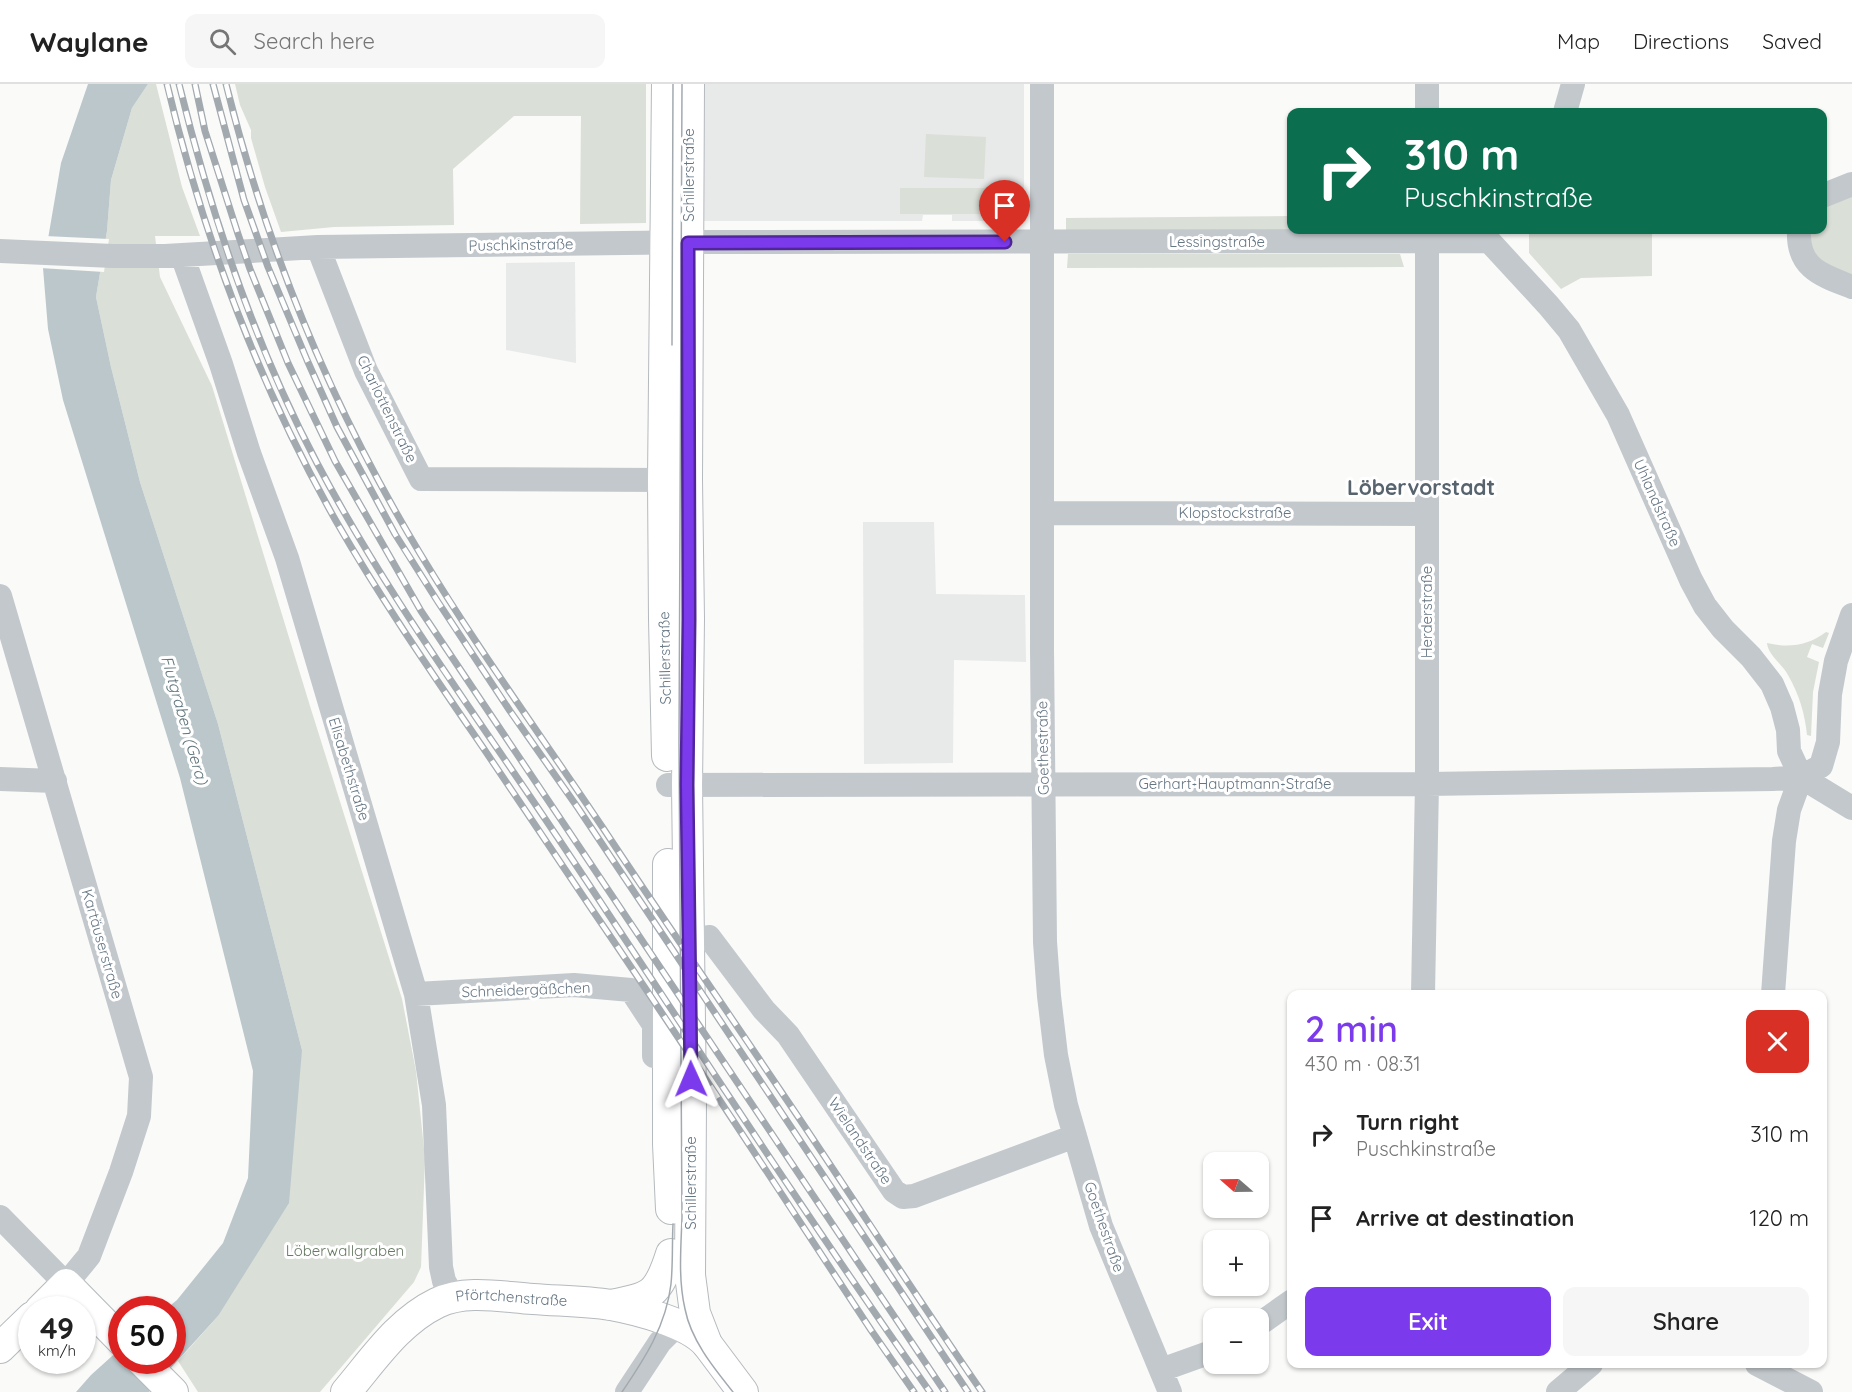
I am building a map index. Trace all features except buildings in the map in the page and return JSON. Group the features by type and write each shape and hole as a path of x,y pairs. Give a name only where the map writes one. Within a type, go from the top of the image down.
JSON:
{"main road":[{"name":"Schillerstraße","path":"667,84 677,243 689,619 677,785 668,1123 671,1188 680,1264"},
{"name":"Schillerstraße","path":"680,1264 691,1078 677,785 664,631 663,480 689,84"},
{"path":"611,1305 641,1299 657,1287 664,1274 680,1264 695,1313 694,1341 743,1392"},
{"path":"54,1296 66,1284 108,1328"},
{"name":"Pförtchenstraße","path":"346,1392 393,1336 410,1320 417,1314 453,1297 499,1296 611,1305 663,1319 694,1341"},
{"path":"0,1347 18,1330"},
{"path":"155,1374 173,1392"}],"street":[{"name":"Goethestraße","path":"1042,84 1042,650 1045,942 1049,996 1056,1055 1066,1105 1101,1226 1170,1392"},
{"path":"1427,84 1427,108"},
{"path":"1566,108 1573,84"},
{"path":"1827,194 1852,184"},
{"path":"1799,234 1800,250 1812,268 1852,287"},
{"name":"Lessingstraße","path":"1042,241 1493,235"},
{"name":"Uhlandstraße","path":"1493,235 1569,330 1618,414 1691,580 1705,606 1772,684 1782,706 1790,751 1801,777"},
{"name":"Herderstraße","path":"1423,990 1427,784 1427,236"},
{"name":"Puschkinstraße","path":"0,251 113,256 182,255 318,247 1042,241"},
{"name":"Charlottenstraße","path":"318,247 366,370 421,479 663,480"},
{"name":"Elisabethstraße","path":"182,255 287,558 416,994 434,1105 441,1267 444,1281 453,1297"},
{"name":"Klopstockstraße","path":"1043,513 1427,513"},
{"name":"Kartäuserstraße","path":"0,596 141,1077 139,1116 122,1172 89,1256 66,1284"},
{"path":"1773,990 1784,841 1789,810 1801,777 1821,766 1828,742 1830,694 1836,661 1852,615"},
{"path":"1801,777 1852,808"},
{"name":"Gerhart-Hauptmann-Straße","path":"677,785 1427,784 1801,777"},
{"path":"0,778 55,781"},
{"name":"Wielandstraße","path":"709,937 764,1010 788,1035 894,1191 903,1197 914,1196 1075,1136"},
{"name":"Schneidergäßchen","path":"416,994 574,985 630,990 654,1025"},
{"name":"Schillerstraße","path":"654,1025 654,1123 668,1123"},
{"path":"0,1217 66,1284"},
{"path":"1269,1317 1287,1305"},
{"path":"627,1392 660,1342 669,1333 694,1341"},
{"path":"1161,1370 1203,1355"},
{"path":"1558,1392 1586,1368"},
{"path":"1765,1368 1811,1392"}],"shaded area":[{"path":"704,84 1024,84 1024,221 952,221 952,215 923,215 922,221 704,221"},
{"path":"575,262 576,363 506,350 506,263"},
{"path":"863,522 934,522 936,594 1025,595 1026,662 954,660 953,763 864,764"}],"green space":[{"name":"Löberwallgraben","path":"148,84 156,84 182,187 200,236 155,236 160,277 212,386 402,999 416,1071 425,1159 421,1267 414,1282 320,1392 198,1392 186,1373 186,1352 218,1316 302,1050 218,724 140,482 96,297 107,231 111,180 132,108"},
{"path":"235,84 646,84 646,223 580,224 581,116 514,116 453,169 454,225 334,227 281,232 265,187 251,138 251,130 240,105"},
{"path":"926,134 986,137 984,179 924,177"},
{"path":"900,188 996,188 996,214 900,214"},
{"path":"1852,191 1852,281 1815,263 1806,234 1827,234 1827,202"},
{"path":"1287,216 1287,230 1066,230 1066,218"},
{"path":"1529,234 1652,234 1652,276 1581,278 1561,289 1529,253"},
{"path":"1068,254 1400,254 1404,267 1067,268"},
{"path":"1826,632 1829,633 1823,648 1812,644 1807,657 1819,662 1813,692 1811,736 1807,735 1801,704 1792,682 1770,652 1767,643 1798,645"}],"water":[{"name":"Flutgraben (Gera)","path":"88,84 148,84 132,108 111,180 107,231 96,297 140,482 218,724 302,1050 289,1203 218,1316 186,1351 186,1296 180,1296 223,1243 248,1178 253,1071 180,778 63,400 48,329 43,268 61,163"},
{"path":"108,1360 108,1374 165,1374 149,1392 76,1392 91,1375 96,1374 96,1370"}],"pier":[{"path":"45,236 109,239 104,272 40,268"}],"tram line":[{"path":"672,345 673,84"},
{"path":"682,84 679,744 681,1275 685,1309 692,1332 711,1363 733,1392"},
{"path":"622,1392 646,1354 664,1314 671,1284 673,1224"}],"railway":[{"path":"167,84 198,197 236,308 282,417 336,521 409,638 914,1392"},
{"path":"179,84 220,230 254,325 294,418 344,512 401,606 930,1392"},
{"path":"195,84 205,131 238,234 288,363 335,461 421,611 945,1392"},
{"path":"213,84 244,200 268,267 337,427 395,534 510,711 578,808 968,1392"},
{"path":"226,84 261,207 306,327 359,443 421,555 487,658 753,1049 982,1392"}],"district":[{"name":"Löbervorstadt","path":"1421,488"}],"route":[{"path":"691,1079 687,785 688,243 1005,242"}]}
